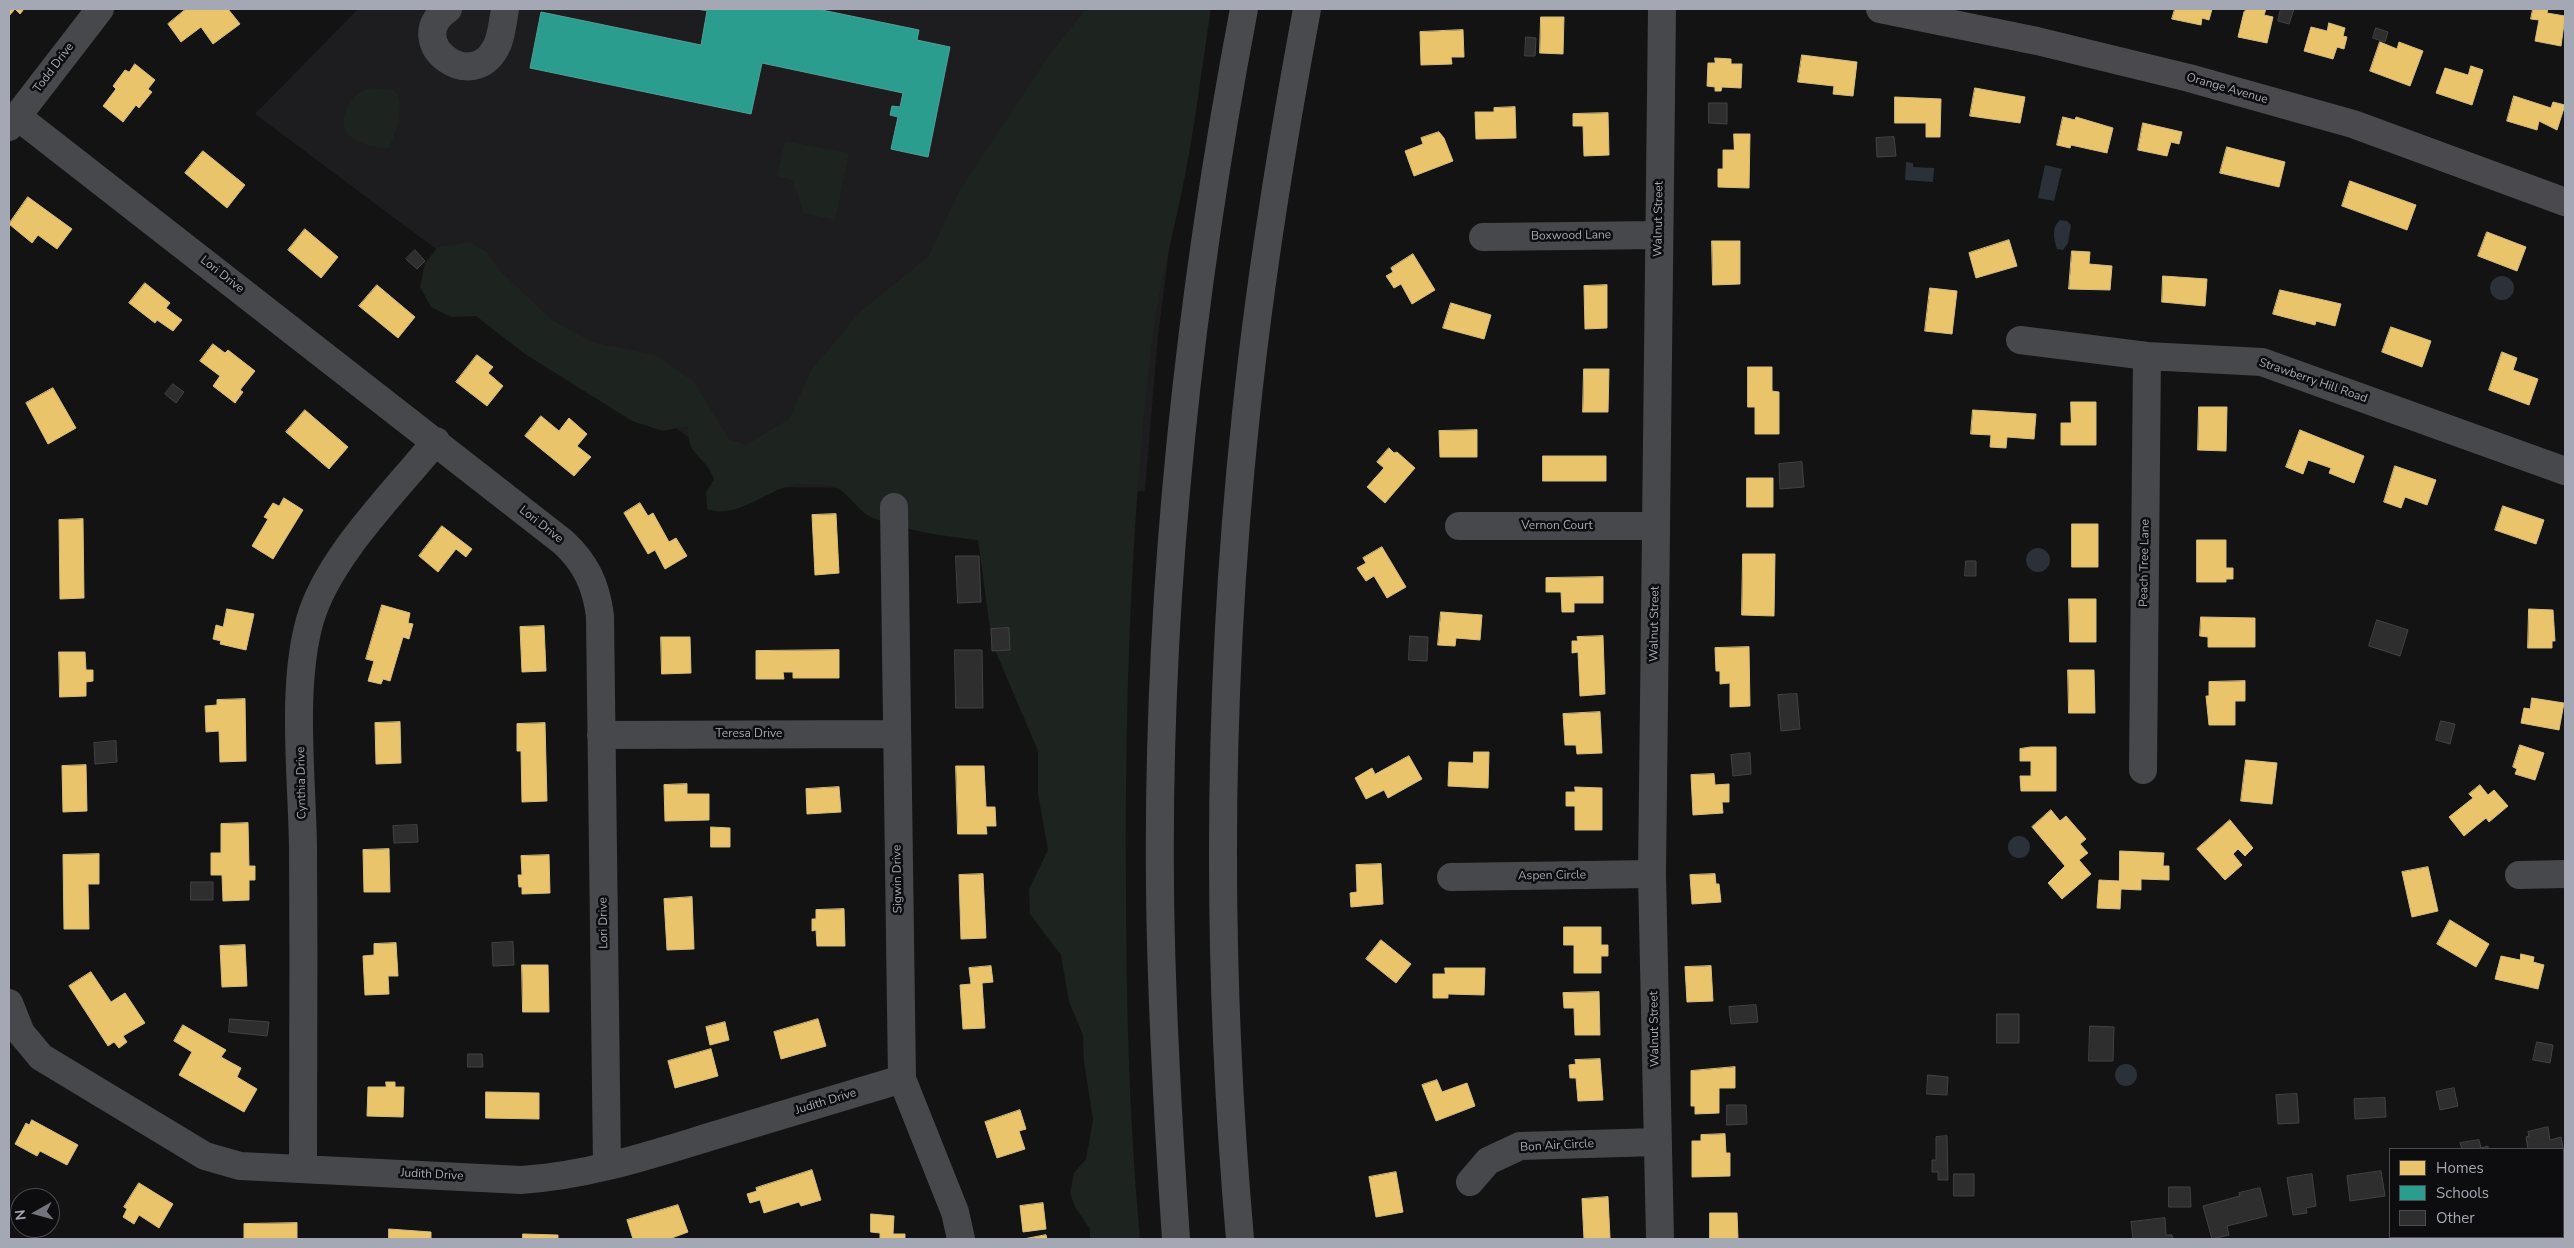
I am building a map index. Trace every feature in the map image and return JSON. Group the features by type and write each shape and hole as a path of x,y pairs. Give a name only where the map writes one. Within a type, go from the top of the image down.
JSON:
{"highway":[{"path":"1176,1239 1164,1040 1160,883 1162,733 1168,601 1179,460 1194,320 1214,179 1244,9"},
{"path":"1240,1239 1228,1063 1223,918 1224,774 1229,630 1239,486 1254,341 1277,181 1307,9"}],"main road":[{"name":"Orange Avenue","path":"1880,9 2037,41 2190,78 2353,124 2565,202"}],"street":[{"name":"Todd Drive","path":"13,122 100,9"},
{"path":"448,9 436,21 433,33 436,50 450,63 470,66 488,58 498,44 505,9"},
{"name":"Walnut Street","path":"1660,1239 1652,874 1662,9"},
{"name":"Lori Drive","path":"13,122 436,441 563,542 588,571 594,585 600,616 608,1166"},
{"name":"Boxwood Lane","path":"1483,237 1659,235"},
{"name":"Strawberry Hill Road","path":"2020,340 2147,356 2262,362 2565,471"},
{"name":"Peach Tree Lane","path":"2142,770 2147,356"},
{"name":"Cynthia Drive","path":"303,1168 303,848 300,678 310,620 326,584 347,549 436,441"},
{"name":"Sigwin Drive","path":"894,507 902,1080 955,1212 962,1239"},
{"name":"Vernon Court","path":"1459,526 1656,526"},
{"name":"Teresa Drive","path":"601,735 896,734"},
{"name":"Aspen Circle","path":"1451,877 1652,874"},
{"path":"2519,875 2565,874"},
{"name":"Judith Drive","path":"9,1003 21,1033 41,1058 205,1156 240,1166 521,1180 574,1175 902,1080"},
{"name":"Bon Air Circle","path":"1470,1182 1488,1161 1520,1146 1657,1142"}],"shaded area":[{"path":"358,9 1209,9 1177,188 1158,336 1145,491 755,487 255,114"},
{"path":"1086,9 1211,9 1189,154 1152,339 1134,541 1128,676 1126,924 1131,1104 1140,1239 1090,1239 1090,1229 1075,1207 1070,1193 1074,1173 1086,1159 1093,1120 1084,1062 1083,1035 1069,1002 1061,955 1030,914 1029,889 1048,850 1038,794 1038,751 992,643 978,540 938,535 886,523 868,515 840,490 824,485 792,485 732,510 707,509 706,493 714,479 690,444 688,426 663,431 632,421 525,354 476,316 451,317 431,307 420,287 425,263 438,247 469,242 487,252 498,269 552,320 592,342 655,355 693,381 729,439 746,445 789,419 812,369 861,311 928,257 960,190 1048,57"},
{"path":"369,88 394,90 398,97 400,104 399,119 389,149 355,140 348,134 345,127 344,120 349,104 361,92"},
{"path":"785,141 849,153 835,220 804,213 792,180 777,176"},
{"path":"1906,162 1913,163 1913,167 1934,168 1933,182 1905,180"},
{"path":"2045,165 2062,169 2054,201 2038,198"},
{"path":"2060,220 2067,221 2071,225 2068,243 2063,250 2057,249 2054,238 2055,226"},
{"path":"2502,276 2511,279 2514,288 2511,297 2502,300 2493,297 2490,288 2493,279"},
{"path":"2038,548 2047,551 2050,560 2047,569 2038,572 2029,569 2026,560 2029,551"},
{"path":"2019,836 2027,839 2030,847 2027,855 2019,858 2011,855 2008,847 2011,839"},
{"path":"2126,1064 2134,1067 2137,1075 2134,1083 2126,1086 2118,1083 2115,1075 2118,1067"}],"building: Homes":[{"path":"9,9 15,9 9,16"},
{"path":"15,9 24,9 20,14"},
{"path":"186,9 228,9 240,24 213,44 201,27 181,42 168,24"},
{"path":"2175,9 2212,9 2209,20 2202,18 2201,25 2172,19"},
{"path":"2247,9 2266,9 2264,15 2273,17 2267,43 2238,37 2244,12"},
{"path":"2533,9 2548,9 2547,13 2565,16 2561,46 2535,41 2539,20 2531,19"},
{"path":"1541,17 1564,17 1563,54 1540,53"},
{"path":"2329,23 2345,28 2343,36 2347,37 2344,49 2337,47 2333,59 2304,51 2311,27 2327,31"},
{"path":"1463,30 1464,57 1451,57 1452,64 1421,65 1420,32"},
{"path":"2380,42 2397,49 2399,42 2423,51 2410,86 2370,71"},
{"path":"1802,55 1857,62 1853,96 1833,94 1834,86 1798,82"},
{"path":"1715,58 1731,59 1731,64 1742,64 1741,88 1722,87 1721,91 1715,91 1715,87 1707,86 1708,63 1715,63"},
{"path":"135,64 155,80 148,89 152,92 139,108 136,105 123,122 103,106 116,89 113,86 125,70 129,72"},
{"path":"2471,66 2483,70 2472,105 2436,93 2445,68 2468,75"},
{"path":"1975,88 2025,97 2020,123 1970,116"},
{"path":"2514,96 2551,108 2553,102 2565,105 2557,130 2539,121 2537,130 2507,121"},
{"path":"1895,97 1941,99 1940,137 1926,137 1926,123 1895,123"},
{"path":"1515,107 1516,138 1476,139 1475,112 1494,112 1494,108"},
{"path":"1608,113 1609,155 1584,156 1583,126 1573,126 1573,114"},
{"path":"2063,117 2075,120 2076,117 2113,128 2107,153 2071,145 2070,148 2057,145"},
{"path":"2143,123 2182,132 2179,144 2171,142 2167,156 2138,150"},
{"path":"1439,132 1444,138 1453,161 1414,176 1405,151 1423,144 1421,138"},
{"path":"1734,134 1750,134 1749,188 1718,187 1718,169 1723,169 1723,150 1734,150"},
{"path":"2227,147 2285,162 2279,187 2220,173"},
{"path":"203,151 245,185 227,208 185,173"},
{"path":"2350,181 2416,205 2407,230 2342,206"},
{"path":"28,197 72,229 57,249 38,235 32,243 9,224"},
{"path":"305,229 338,257 321,278 288,250"},
{"path":"2487,232 2526,247 2517,271 2478,256"},
{"path":"2009,240 2017,266 1976,278 1969,253"},
{"path":"1712,241 1740,241 1740,284 1713,285"},
{"path":"2072,251 2090,252 2089,264 2112,266 2110,290 2069,289"},
{"path":"1413,254 1435,290 1412,304 1401,284 1394,288 1386,276 1393,272 1391,268"},
{"path":"2163,276 2207,279 2205,306 2162,302"},
{"path":"145,283 170,303 166,308 182,320 173,331 157,320 155,323 129,303"},
{"path":"377,285 415,317 398,338 359,306"},
{"path":"1607,285 1607,328 1585,329 1584,286"},
{"path":"1930,288 1957,291 1952,334 1925,331"},
{"path":"2280,290 2341,304 2335,326 2316,321 2315,325 2273,314"},
{"path":"1451,303 1491,315 1484,339 1443,328"},
{"path":"2391,327 2431,341 2422,367 2382,352"},
{"path":"213,344 225,353 228,350 255,371 240,390 243,392 235,403 213,386 220,376 200,361"},
{"path":"2502,352 2517,358 2513,370 2538,379 2529,405 2489,390"},
{"path":"477,355 493,367 488,373 503,386 487,406 456,382"},
{"path":"1748,367 1772,367 1772,391 1779,392 1779,434 1755,434 1755,407 1748,407"},
{"path":"1584,369 1609,369 1608,412 1583,412"},
{"path":"53,388 76,428 48,444 26,403"},
{"path":"2071,402 2096,402 2096,445 2061,445 2061,423 2071,423"},
{"path":"2199,407 2227,407 2226,451 2198,450"},
{"path":"305,410 348,447 329,469 286,432"},
{"path":"1973,410 2036,414 2034,439 2007,437 2006,448 1990,447 1991,435 1971,434"},
{"path":"541,416 559,431 569,418 587,434 577,446 591,457 574,476 525,436"},
{"path":"1477,430 1477,457 1440,457 1439,431"},
{"path":"2300,430 2364,456 2354,483 2329,473 2331,468 2308,460 2303,474 2286,467"},
{"path":"1389,448 1394,453 1397,452 1415,468 1385,503 1367,487 1384,468 1377,462"},
{"path":"1543,456 1606,456 1606,481 1543,481"},
{"path":"2395,466 2436,480 2427,505 2405,497 2401,508 2384,502"},
{"path":"1747,478 1773,478 1773,507 1747,507"},
{"path":"284,498 303,510 273,559 252,546 268,519 264,517 273,503 279,506"},
{"path":"640,503 648,516 653,513 669,542 676,538 687,556 665,569 655,550 648,554 624,513"},
{"path":"2503,506 2544,520 2536,544 2495,530"},
{"path":"836,514 839,573 815,575 812,515"},
{"path":"83,519 84,598 60,599 59,520"},
{"path":"2072,524 2098,524 2098,567 2072,567"},
{"path":"442,526 472,549 466,557 456,549 438,572 419,556"},
{"path":"2197,540 2226,540 2226,568 2233,568 2233,579 2226,579 2226,582 2197,582"},
{"path":"1382,547 1406,587 1387,598 1374,576 1366,581 1357,568 1366,563 1363,558"},
{"path":"1743,554 1775,554 1774,616 1742,615"},
{"path":"1603,577 1603,603 1574,603 1574,612 1562,612 1561,592 1546,592 1546,578"},
{"path":"2069,599 2096,599 2096,642 2070,642"},
{"path":"382,605 410,613 408,623 413,624 409,639 403,637 390,681 383,679 381,684 368,681 374,661 366,659"},
{"path":"227,609 254,614 246,650 220,644 221,641 213,639 216,625 223,627"},
{"path":"2529,609 2553,610 2555,641 2552,641 2552,648 2528,648"},
{"path":"1441,612 1482,615 1480,640 1456,638 1455,646 1438,645"},
{"path":"2201,617 2255,618 2255,647 2208,647 2208,637 2200,636"},
{"path":"544,626 546,671 522,672 520,627"},
{"path":"1603,636 1605,694 1580,696 1578,652 1572,653 1572,641 1578,641 1577,637"},
{"path":"661,637 690,637 691,673 662,674"},
{"path":"1749,647 1750,706 1730,707 1730,683 1720,684 1720,671 1716,671 1715,648"},
{"path":"839,650 839,678 793,678 793,672 783,672 784,679 756,679 756,651"},
{"path":"59,652 85,652 86,670 93,670 93,681 86,682 86,696 60,697"},
{"path":"2068,670 2094,670 2095,713 2069,713"},
{"path":"2245,681 2245,701 2235,701 2235,725 2209,725 2206,696 2209,696 2209,682"},
{"path":"2532,698 2564,703 2559,730 2521,723 2524,708 2530,709"},
{"path":"245,699 246,761 220,762 219,731 206,732 205,706 217,705 217,700"},
{"path":"1600,712 1602,753 1577,754 1576,745 1565,745 1563,714"},
{"path":"400,722 401,763 376,764 375,723"},
{"path":"545,723 547,801 522,802 521,751 517,751 517,724"},
{"path":"2520,745 2544,753 2535,780 2515,774 2517,769 2513,767"},
{"path":"2056,747 2056,791 2021,791 2020,776 2031,776 2031,761 2020,761 2020,749"},
{"path":"1474,752 1489,752 1488,788 1448,786 1449,762 1473,763"},
{"path":"1409,756 1422,779 1388,798 1384,790 1366,799 1355,778 1372,768 1375,774"},
{"path":"2246,760 2277,763 2272,804 2241,801"},
{"path":"86,765 87,811 63,812 62,766"},
{"path":"956,766 984,766 986,807 995,807 996,826 986,826 987,834 958,834"},
{"path":"1714,774 1715,785 1729,784 1729,802 1722,802 1723,813 1693,815 1691,775"},
{"path":"687,784 687,794 709,794 709,820 665,821 664,785"},
{"path":"2480,785 2488,795 2494,790 2508,806 2489,822 2486,818 2464,836 2449,817 2473,798 2469,794"},
{"path":"839,787 841,812 807,814 806,789"},
{"path":"1575,787 1602,788 1602,830 1575,830 1575,806 1566,806 1566,792 1575,792"},
{"path":"2051,810 2060,821 2066,816 2086,839 2080,844 2088,853 2079,860 2091,874 2062,899 2048,883 2065,866 2032,827"},
{"path":"2230,820 2253,848 2245,856 2238,849 2233,854 2242,865 2225,880 2197,849"},
{"path":"248,823 249,866 255,866 255,880 249,880 249,900 223,901 222,875 211,875 211,853 221,853 221,824"},
{"path":"711,827 730,828 730,847 711,847"},
{"path":"389,849 390,892 364,892 363,850"},
{"path":"2120,851 2164,853 2163,866 2169,866 2169,880 2141,879 2141,890 2121,889 2120,909 2097,908 2099,880 2119,881"},
{"path":"99,854 99,884 88,884 89,929 64,929 63,855"},
{"path":"549,855 550,893 522,894 518,875 522,875 521,856"},
{"path":"1381,864 1383,904 1351,907 1350,893 1357,892 1356,865"},
{"path":"2428,867 2438,911 2412,917 2402,872"},
{"path":"983,874 986,938 961,939 959,875"},
{"path":"1715,874 1716,884 1719,884 1721,902 1692,904 1690,875"},
{"path":"692,897 694,949 667,950 664,899"},
{"path":"844,909 845,946 817,946 816,930 812,931 812,919 816,919 816,910"},
{"path":"2450,920 2489,944 2476,967 2437,944"},
{"path":"1564,927 1601,927 1601,945 1608,945 1608,956 1601,956 1601,973 1574,973 1574,945 1564,945"},
{"path":"1381,940 1411,964 1396,983 1366,959"},
{"path":"396,943 398,976 388,976 389,994 365,995 363,956 374,955 374,944"},
{"path":"245,945 247,986 222,987 220,946"},
{"path":"2521,954 2534,957 2533,962 2544,965 2538,989 2495,979 2501,956 2520,960"},
{"path":"522,965 548,965 549,1012 523,1012"},
{"path":"991,966 993,982 982,983 985,1028 963,1029 960,985 971,984 969,968"},
{"path":"1711,966 1713,1001 1687,1002 1685,967"},
{"path":"1445,968 1485,968 1484,995 1448,994 1448,998 1433,998 1433,974 1445,974"},
{"path":"91,972 111,1002 125,993 145,1023 123,1036 127,1042 119,1048 114,1042 108,1046 69,986"},
{"path":"1599,992 1600,1035 1575,1035 1574,1008 1564,1008 1563,993"},
{"path":"818,1019 826,1046 781,1059 774,1032"},
{"path":"725,1022 729,1040 710,1045 706,1027"},
{"path":"183,1025 226,1050 221,1057 241,1068 237,1077 257,1089 244,1112 179,1075 192,1052 174,1041"},
{"path":"711,1049 718,1076 675,1088 668,1061"},
{"path":"1600,1059 1603,1100 1578,1101 1576,1078 1570,1078 1569,1065 1576,1064 1575,1060"},
{"path":"1735,1067 1735,1088 1719,1088 1719,1113 1695,1114 1695,1106 1691,1106 1691,1071"},
{"path":"1437,1080 1442,1092 1467,1083 1475,1106 1436,1121 1422,1085"},
{"path":"386,1082 395,1082 395,1087 404,1087 403,1117 367,1116 368,1087 386,1087"},
{"path":"486,1092 539,1093 539,1119 486,1118"},
{"path":"1020,1110 1026,1129 1019,1131 1025,1149 997,1158 985,1122"},
{"path":"32,1120 78,1145 67,1165 40,1151 37,1156 15,1144 26,1123 29,1125"},
{"path":"1725,1134 1726,1153 1730,1153 1730,1176 1692,1177 1692,1141 1701,1141 1701,1135"},
{"path":"812,1170 821,1200 801,1206 799,1202 764,1213 760,1200 750,1203 747,1194 757,1191 756,1188"},
{"path":"1396,1172 1403,1212 1376,1217 1369,1177"},
{"path":"139,1183 173,1204 159,1228 139,1215 134,1224 123,1217 127,1209 124,1207"},
{"path":"1608,1197 1610,1238 1584,1239 1582,1199"},
{"path":"1043,1203 1046,1229 1023,1232 1020,1206"},
{"path":"678,1205 688,1232 669,1239 633,1239 627,1220"},
{"path":"1710,1213 1737,1213 1738,1239 1710,1239"},
{"path":"871,1214 894,1216 893,1234 905,1234 905,1239 880,1239 880,1233 871,1232"},
{"path":"297,1223 297,1239 244,1239 244,1224"},
{"path":"389,1229 431,1232 431,1239 389,1239"},
{"path":"523,1234 558,1235 558,1239 523,1239"},
{"path":"1046,1235 1047,1239 1024,1239"}],"building: Schools":[{"path":"696,9 817,9 919,30 917,40 950,47 928,157 891,149 898,117 890,115 892,106 900,107 903,93 762,63 751,114 530,68 541,12 701,45 707,11"}],"building: Other":[{"path":"2281,9 2294,9 2289,24 2278,21"},
{"path":"2376,28 2388,32 2385,42 2373,38"},
{"path":"1526,37 1536,38 1535,56 1525,56"},
{"path":"1709,103 1727,103 1727,124 1709,123"},
{"path":"1894,137 1896,156 1877,157 1876,138"},
{"path":"415,250 425,261 417,269 406,259"},
{"path":"173,384 184,392 176,403 165,394"},
{"path":"1802,462 1804,487 1780,489 1779,464"},
{"path":"956,556 979,556 981,602 958,603"},
{"path":"1966,561 1976,561 1976,576 1965,576"},
{"path":"2377,620 2408,630 2400,656 2369,646"},
{"path":"1009,628 1010,650 992,651 991,629"},
{"path":"1410,636 1428,637 1427,661 1409,660"},
{"path":"955,650 982,650 983,708 956,708"},
{"path":"1797,694 1800,729 1781,731 1778,695"},
{"path":"2441,721 2455,724 2450,744 2436,740"},
{"path":"116,741 117,762 95,764 94,743"},
{"path":"1750,753 1751,774 1733,776 1731,755"},
{"path":"417,825 418,842 394,843 393,826"},
{"path":"191,882 213,882 213,900 191,900"},
{"path":"513,942 514,965 493,966 492,943"},
{"path":"1756,1005 1758,1022 1731,1024 1729,1007"},
{"path":"1997,1014 2019,1014 2019,1043 1997,1043"},
{"path":"230,1019 269,1022 267,1036 229,1032"},
{"path":"2090,1026 2114,1027 2113,1061 2089,1061"},
{"path":"2537,1042 2553,1045 2550,1063 2533,1060"},
{"path":"468,1054 482,1054 483,1067 468,1067"},
{"path":"1928,1075 1948,1077 1947,1095 1927,1094"},
{"path":"2454,1088 2458,1106 2440,1110 2436,1092"},
{"path":"2297,1094 2299,1123 2278,1124 2276,1095"},
{"path":"2385,1098 2386,1117 2355,1119 2354,1099"},
{"path":"1727,1105 1746,1105 1747,1124 1727,1125"},
{"path":"2548,1127 2550,1140 2561,1137 2563,1148 2528,1148 2526,1137 2529,1136 2528,1132"},
{"path":"1947,1136 1948,1180 1938,1180 1938,1172 1932,1172 1932,1160 1936,1160 1936,1137"},
{"path":"2479,1140 2481,1148 2462,1148 2460,1143"},
{"path":"2381,1171 2385,1196 2350,1201 2347,1176"},
{"path":"1954,1174 1974,1174 1974,1196 1954,1196"},
{"path":"2312,1174 2316,1206 2306,1208 2307,1213 2293,1215 2287,1178"},
{"path":"2169,1187 2190,1187 2191,1207 2169,1207"},
{"path":"2260,1188 2267,1216 2227,1226 2229,1235 2212,1239 2203,1206 2240,1196 2239,1193"},
{"path":"2165,1218 2166,1235 2172,1235 2173,1239 2133,1239 2131,1222"}]}
